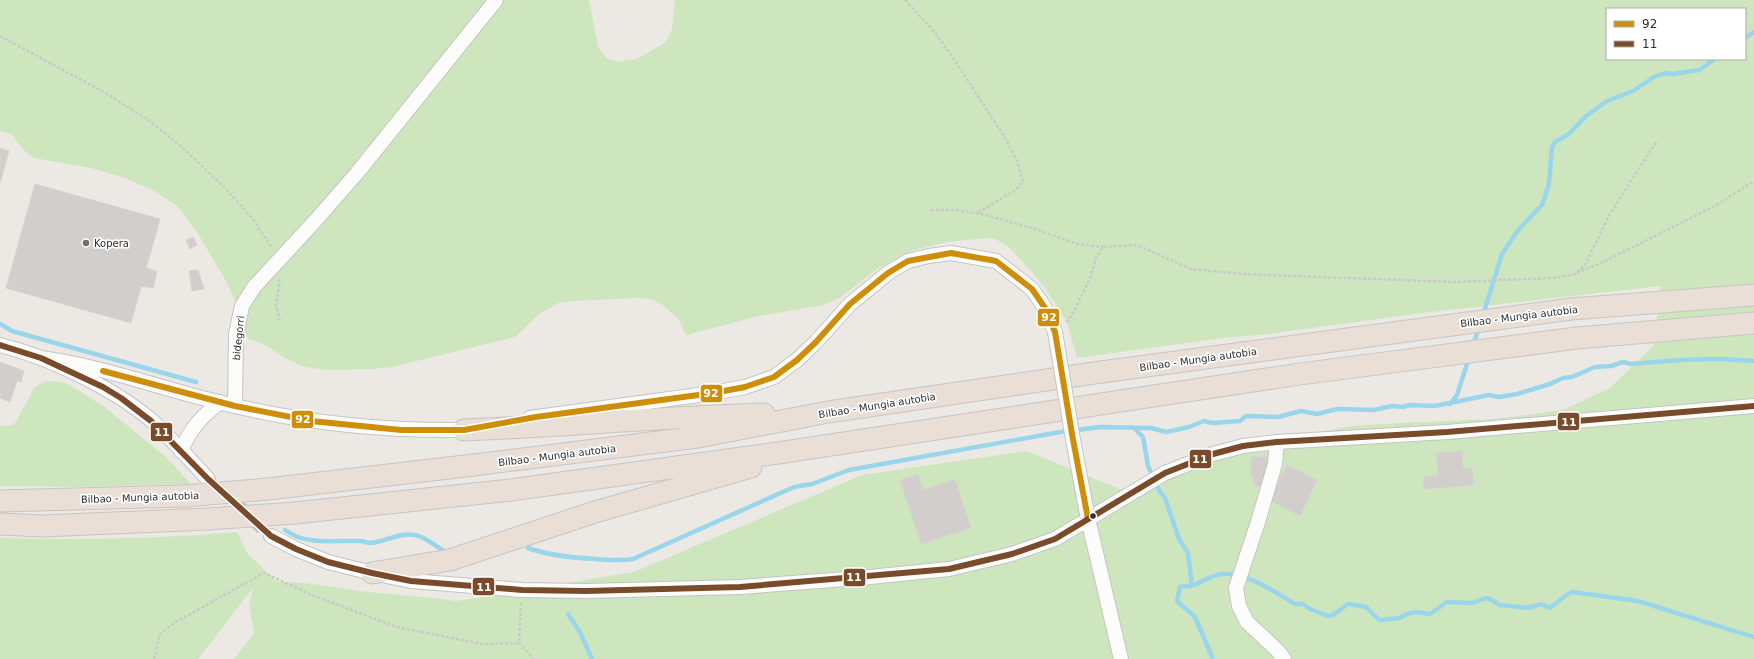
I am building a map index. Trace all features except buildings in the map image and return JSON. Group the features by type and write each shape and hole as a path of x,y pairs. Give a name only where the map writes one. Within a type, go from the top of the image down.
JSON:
{"highway":[{"name":"Bilbao - Mungia autobia","path":"0,501 185,496 268,489 474,466 698,437 828,412 1094,373 1481,321 1571,309 1754,295"},
{"path":"0,524 42,526 208,519 295,513 511,490 778,453 1292,375 1577,338 1754,323"},
{"path":"464,430 543,427 696,416 828,412"},
{"path":"372,574 450,560 595,512 751,467 778,453"}],"street":[{"name":"bidegorri","path":"235,406 236,334 242,306 254,287 357,173 496,0"},
{"path":"41,358 72,362 176,392 235,406 311,421 401,430 464,430 536,417 712,393 745,386 774,377 797,360 816,342 850,304 888,273 908,261 951,253 996,261 1032,289 1045,308 1055,332 1088,519 1121,659"},
{"path":"0,345 41,358 103,387 121,398 151,421 208,479"},
{"path":"181,451 194,425 205,413 220,402"},
{"path":"271,536 296,549 328,562 372,574 411,581 522,590 586,592 740,587 949,569 1012,554 1054,539 1165,473 1212,454 1243,446 1277,442 1447,432 1754,406"},
{"path":"1277,442 1275,464 1244,568 1236,588 1239,606 1247,622 1278,651 1284,659"}],"path":[{"path":"905,0 932,29 952,56 1004,136 1017,161 1023,181 1017,189 976,214"},
{"path":"0,36 102,91 150,121 184,149 223,186 253,219 279,259 281,270 276,305 280,321"},
{"path":"1575,274 1586,265 1610,212 1657,141"},
{"path":"930,210 957,210 976,214 1035,229 1078,244 1103,247 1137,245 1191,269 1243,274 1454,282 1555,278 1575,274 1604,262 1715,206 1754,181"},
{"path":"1055,332 1071,317 1090,278 1096,258 1103,247"},
{"path":"154,659 160,634 174,623 264,573 314,596 397,627 484,644 519,643"},
{"path":"522,590 519,643 534,659"}],"green space":[{"path":"0,0 589,0 598,47 606,58 617,62 637,59 666,42 672,29 675,0 1754,0 1754,659 234,659 254,633 249,605 253,588 198,659 0,659 0,538 118,538 237,532 247,553 276,581 456,601 634,572 862,475 1027,451 1136,495 1170,463 1189,455 1353,426 1495,419 1563,410 1610,388 1653,346 1661,286 1414,314 1077,358 1067,322 1047,291 1008,246 995,239 987,238 946,242 911,251 877,269 841,297 824,305 759,316 686,335 679,320 664,306 652,299 639,298 571,301 558,303 539,314 515,337 392,367 328,370 305,367 287,359 263,344 247,338 236,303 226,281 197,232 177,206 156,192 125,178 91,168 34,158 25,151 11,134 0,131"},
{"path":"46,381 62,382 70,385 103,406 166,457 191,484 77,487 0,486 0,426 12,425 16,422 34,388"}],"waterway":[{"path":"1746,37 1754,32"},
{"path":"1483,315 1502,254 1519,229 1542,205 1549,184 1552,147 1555,142 1569,134 1586,116 1607,101 1633,91 1654,77 1665,73 1673,74 1699,70 1714,60"},
{"path":"0,324 12,331 196,382"},
{"path":"1473,345 1479,328"},
{"path":"1450,404 1457,395 1469,358"},
{"path":"528,548 553,555 570,557 614,560 633,559 794,487 812,484 849,470 1060,432 1101,427 1151,428 1166,432 1189,427 1204,421 1213,423 1240,421 1246,416 1278,417 1301,411 1317,414 1337,409 1374,410 1392,406 1435,406 1489,395 1499,397 1517,394 1550,384 1563,378 1572,377 1595,367 1611,366 1623,362 1631,364 1680,360 1720,359 1754,361"},
{"path":"1135,429 1143,437 1148,466 1160,492 1165,498 1179,539 1188,553 1192,585"},
{"path":"285,530 302,538 312,540 360,541 370,543 409,534 418,536 445,552"},
{"path":"1213,659 1195,617 1177,601 1180,587 1192,585 1221,574 1230,574 1249,579 1269,588 1295,604 1303,604 1310,609 1328,616 1333,615 1348,604 1366,607 1378,619 1381,620 1400,618 1407,614 1416,612 1430,614 1447,602 1472,603 1486,598 1500,605 1528,608 1541,604 1550,608 1572,592 1638,601 1754,637"},
{"path":"568,614 580,632 592,659"}],"tunnel":[{"path":"221,490 271,536"}],"transit line":[{"name":"92","path":"103,371 235,406 311,421 401,430 464,430 536,417 713,393 745,387 774,377 797,360 816,342 850,304 888,273 908,261 951,253 996,261 1032,289 1045,308 1055,332 1088,519"},
{"name":"11","path":"0,345 41,358 103,387 121,398 151,421 208,479 271,536 296,549 328,562 411,581 522,590 586,591 740,587 949,569 1012,554 1055,539 1165,473 1213,454 1243,446 1277,442 1447,432 1754,406"}],"place":[{"name":"Kopera","path":"86,243"}]}
